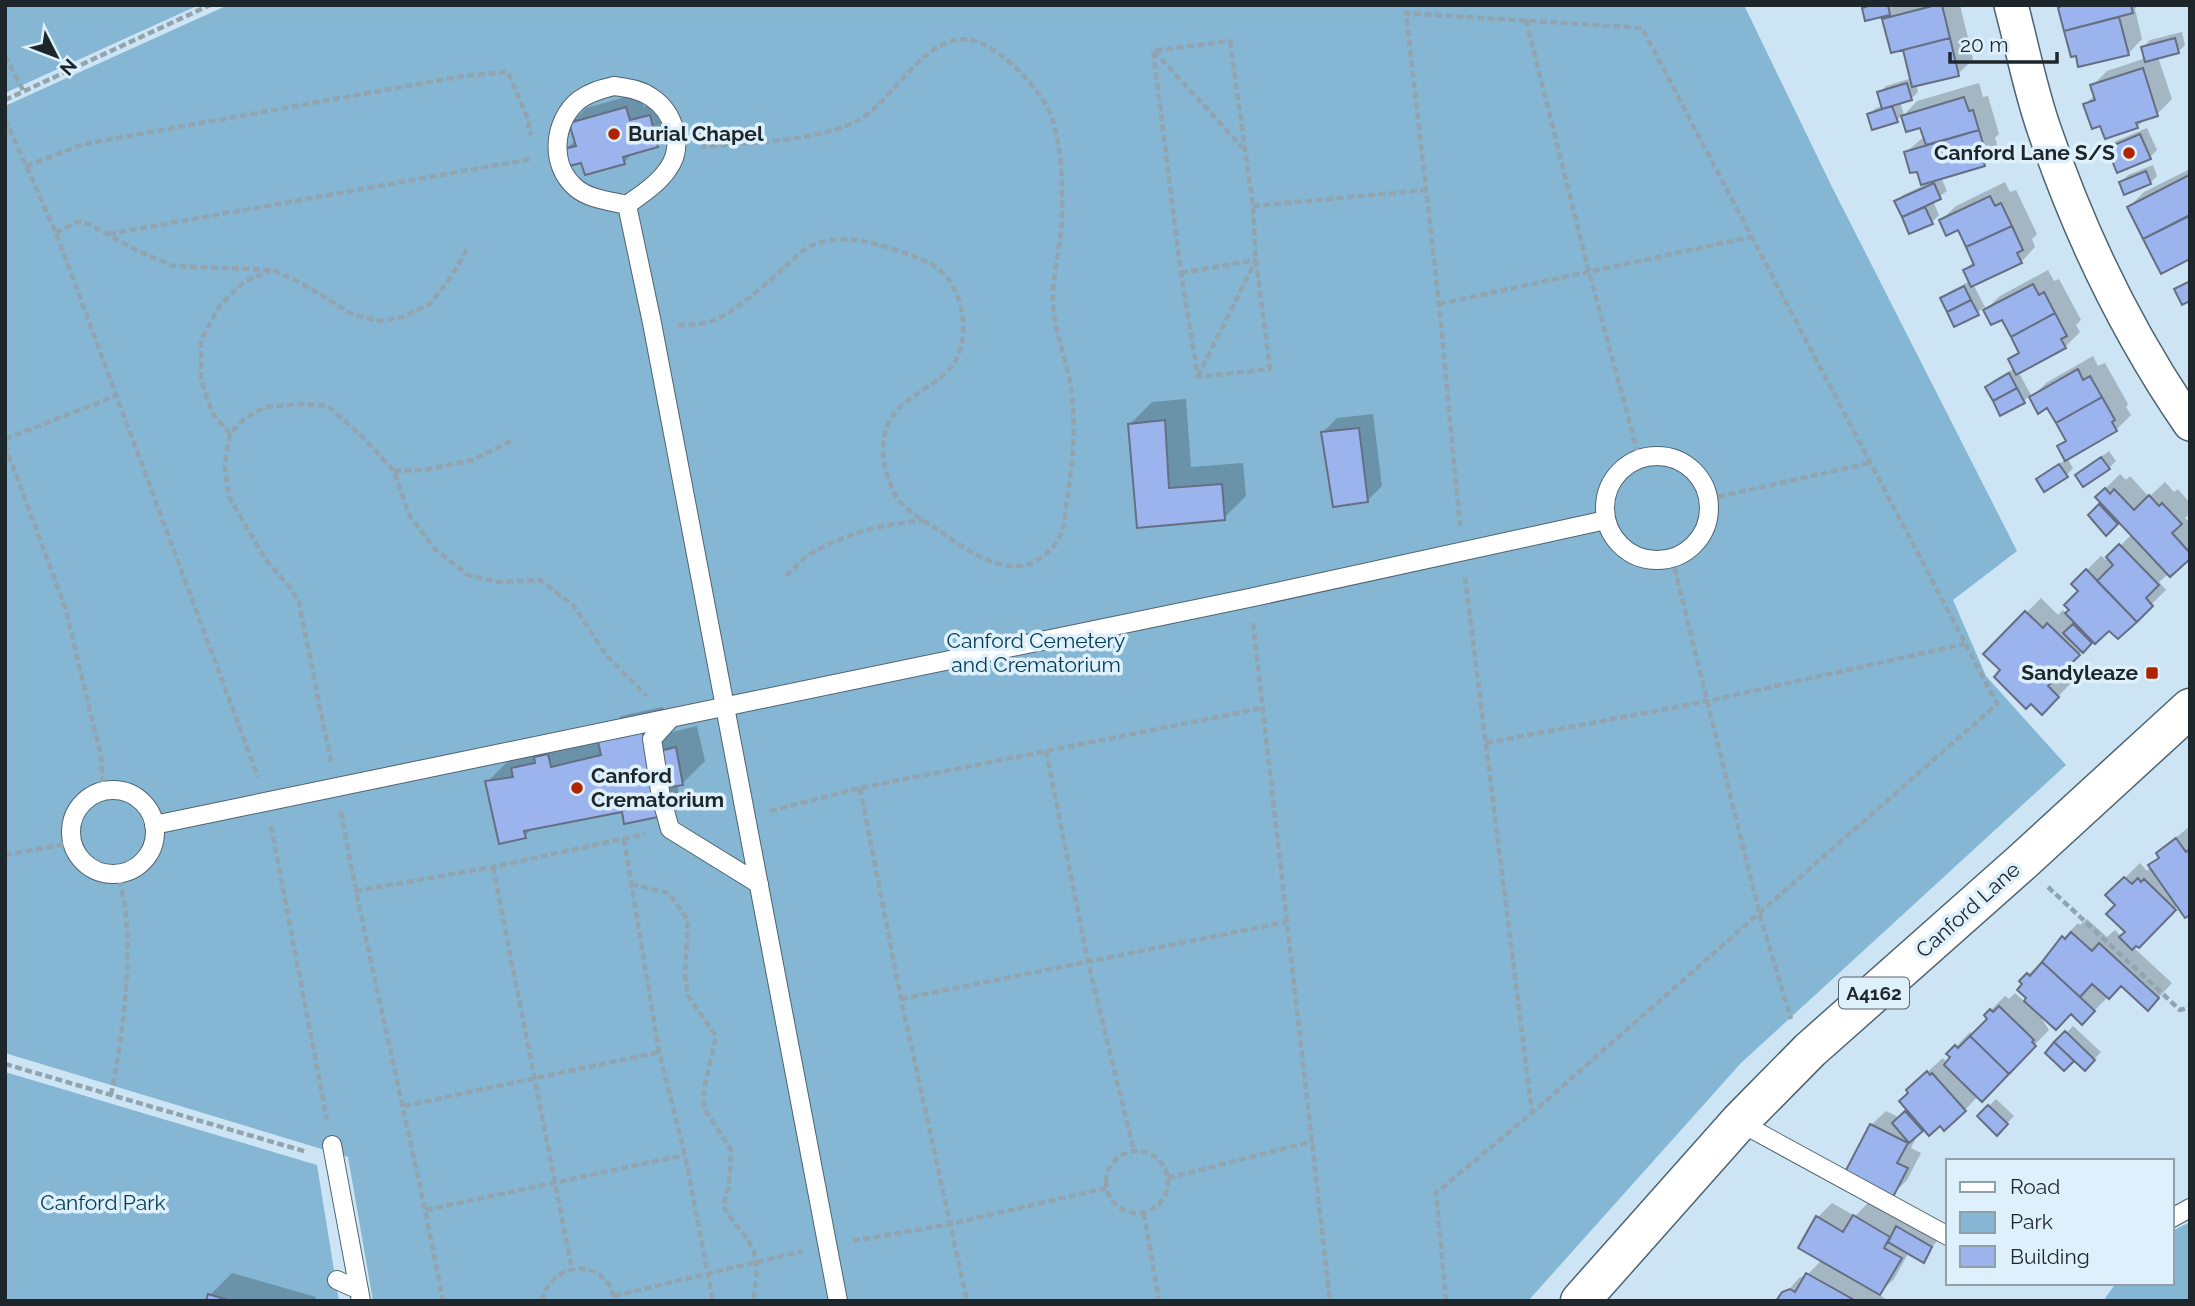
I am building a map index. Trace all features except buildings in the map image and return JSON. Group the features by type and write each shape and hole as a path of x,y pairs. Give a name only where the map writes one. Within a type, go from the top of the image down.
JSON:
{"main road":[{"name":"Canford Lane","path":"1580,1301 1739,1122 1811,1050 2190,708"}],"street":[{"path":"2011,5 2043,126 2072,205 2103,272 2164,387 2190,424"}],"lane":[{"path":"614,86 634,89 652,97 666,111 674,129 677,149 670,167 657,182 627,205 590,196 576,188 563,173 557,155 558,135 565,116 578,101 594,90 614,86"},
{"path":"627,205 652,323 838,1301"},
{"path":"1657,456 1675,459 1691,468 1702,482 1708,499 1709,514 1705,528 1686,552 1672,558 1655,561 1638,557 1624,549 1612,536 1606,520 1604,505 1607,490 1615,477 1639,458 1657,456"},
{"path":"154,825 1249,598 1606,520"},
{"path":"671,718 652,738 661,797 670,829 759,884"},
{"path":"117,790 142,801 150,812 154,825 154,839 150,851 132,870 119,874 95,871 76,854 72,843 71,830 80,805 90,796 103,791 117,790"},
{"path":"1739,1122 1946,1235"},
{"path":"333,1152 360,1295"},
{"path":"2174,1217 2190,1208"},
{"path":"337,1280 360,1295"}],"path":[{"path":"5,100 210,5"},
{"path":"1446,1301 1436,1193 1532,1113 1997,704 1642,28 1406,13 1439,304 1462,552 1532,1113"},
{"path":"1526,20 1639,458"},
{"path":"652,323 682,325 716,319 753,293 807,247 835,240 866,242 917,257 939,269 952,286 963,316 963,338 954,363 898,409 886,429 881,448 898,500 924,521 992,564 1025,566 1047,554 1061,534 1075,424 1070,383 1058,344 1053,295 1062,214 1059,155 1052,117 1035,89 1009,63 980,43 951,40 932,49 884,102 860,119 834,131 775,140 677,149"},
{"path":"1153,51 1230,41 1253,206 1256,260 1269,369 1198,377"},
{"path":"1153,51 1244,149"},
{"path":"1153,51 1181,273 1198,377"},
{"path":"5,56 24,92"},
{"path":"26,166 84,144 449,78 508,72 529,122 528,130 543,148 557,155"},
{"path":"5,120 56,233 267,801 333,1152 111,1095 5,1064"},
{"path":"108,234 557,155"},
{"path":"1253,206 1425,190"},
{"path":"56,233 76,222 89,224 173,266 273,270 303,284 350,313 377,321 403,317 430,304 451,277 468,246"},
{"path":"1439,304 1751,237"},
{"path":"1181,273 1256,260"},
{"path":"1198,377 1256,260"},
{"path":"230,434 213,414 201,381 201,340 220,305 245,281 273,270"},
{"path":"5,439 116,396"},
{"path":"443,1301 404,1106 355,891 299,603 289,586 265,559 229,497 225,468 230,434 243,419 265,407 300,404 328,406 365,439 394,471 409,515 435,549 468,575 499,582 540,580 575,606 606,655 671,718"},
{"path":"394,471 424,470 473,460 511,441"},
{"path":"5,445 65,607 101,756 103,791"},
{"path":"1708,499 1870,463"},
{"path":"786,576 806,557 842,539 893,523 924,521"},
{"path":"1672,558 1759,912 1791,1019 1811,1050"},
{"path":"1249,598 1330,1301"},
{"path":"1486,743 1708,701 1964,644"},
{"path":"746,817 860,788 1263,708"},
{"path":"1046,751 1088,962 1134,1151"},
{"path":"860,788 901,999 967,1301"},
{"path":"355,891 493,867 670,829"},
{"path":"624,839 659,1052 685,1155 713,1301"},
{"path":"5,855 72,843"},
{"path":"2022,862 2180,1010 2190,1006"},
{"path":"493,867 572,1269"},
{"path":"111,1095 118,1057 126,976 126,917 119,874"},
{"path":"631,884 669,893 688,921 685,976 688,996 716,1036 704,1089 704,1108 731,1150 729,1186 723,1206 732,1222 749,1241 757,1262 754,1301"},
{"path":"901,999 1286,922"},
{"path":"404,1106 659,1052"},
{"path":"1168,1178 1313,1141"},
{"path":"1134,1151 1152,1155 1160,1161 1168,1178 1165,1196 1152,1209 1143,1213 1133,1213 1116,1206 1106,1188 1106,1178 1116,1160 1134,1151"},
{"path":"426,1210 685,1155"},
{"path":"542,1301 545,1289 552,1279 561,1272 572,1269 582,1268 603,1278 614,1299 827,1245 950,1224 1106,1188"},
{"path":"1143,1213 1159,1301"}],"green space":[{"path":"5,5 199,5 5,93"},
{"name":"Canford Cemetery and Crematorium","path":"228,5 1744,5 1831,185 2017,551 1953,600 1986,676 2066,765 1741,1063 1528,1301 373,1301 348,1157 5,1053 5,106"},
{"name":"Canford Park","path":"5,1072 317,1165 339,1301 5,1301"},
{"path":"2190,1222 2190,1301 2103,1301 2115,1285 2174,1285 2174,1230"}],"place":[{"name":"Burial Chapel","path":"614,134"},
{"name":"Canford Lane S/S","path":"2129,153"},
{"name":"Sandyleaze","path":"2152,673"},
{"name":"Canford Crematorium","path":"577,788"}]}
